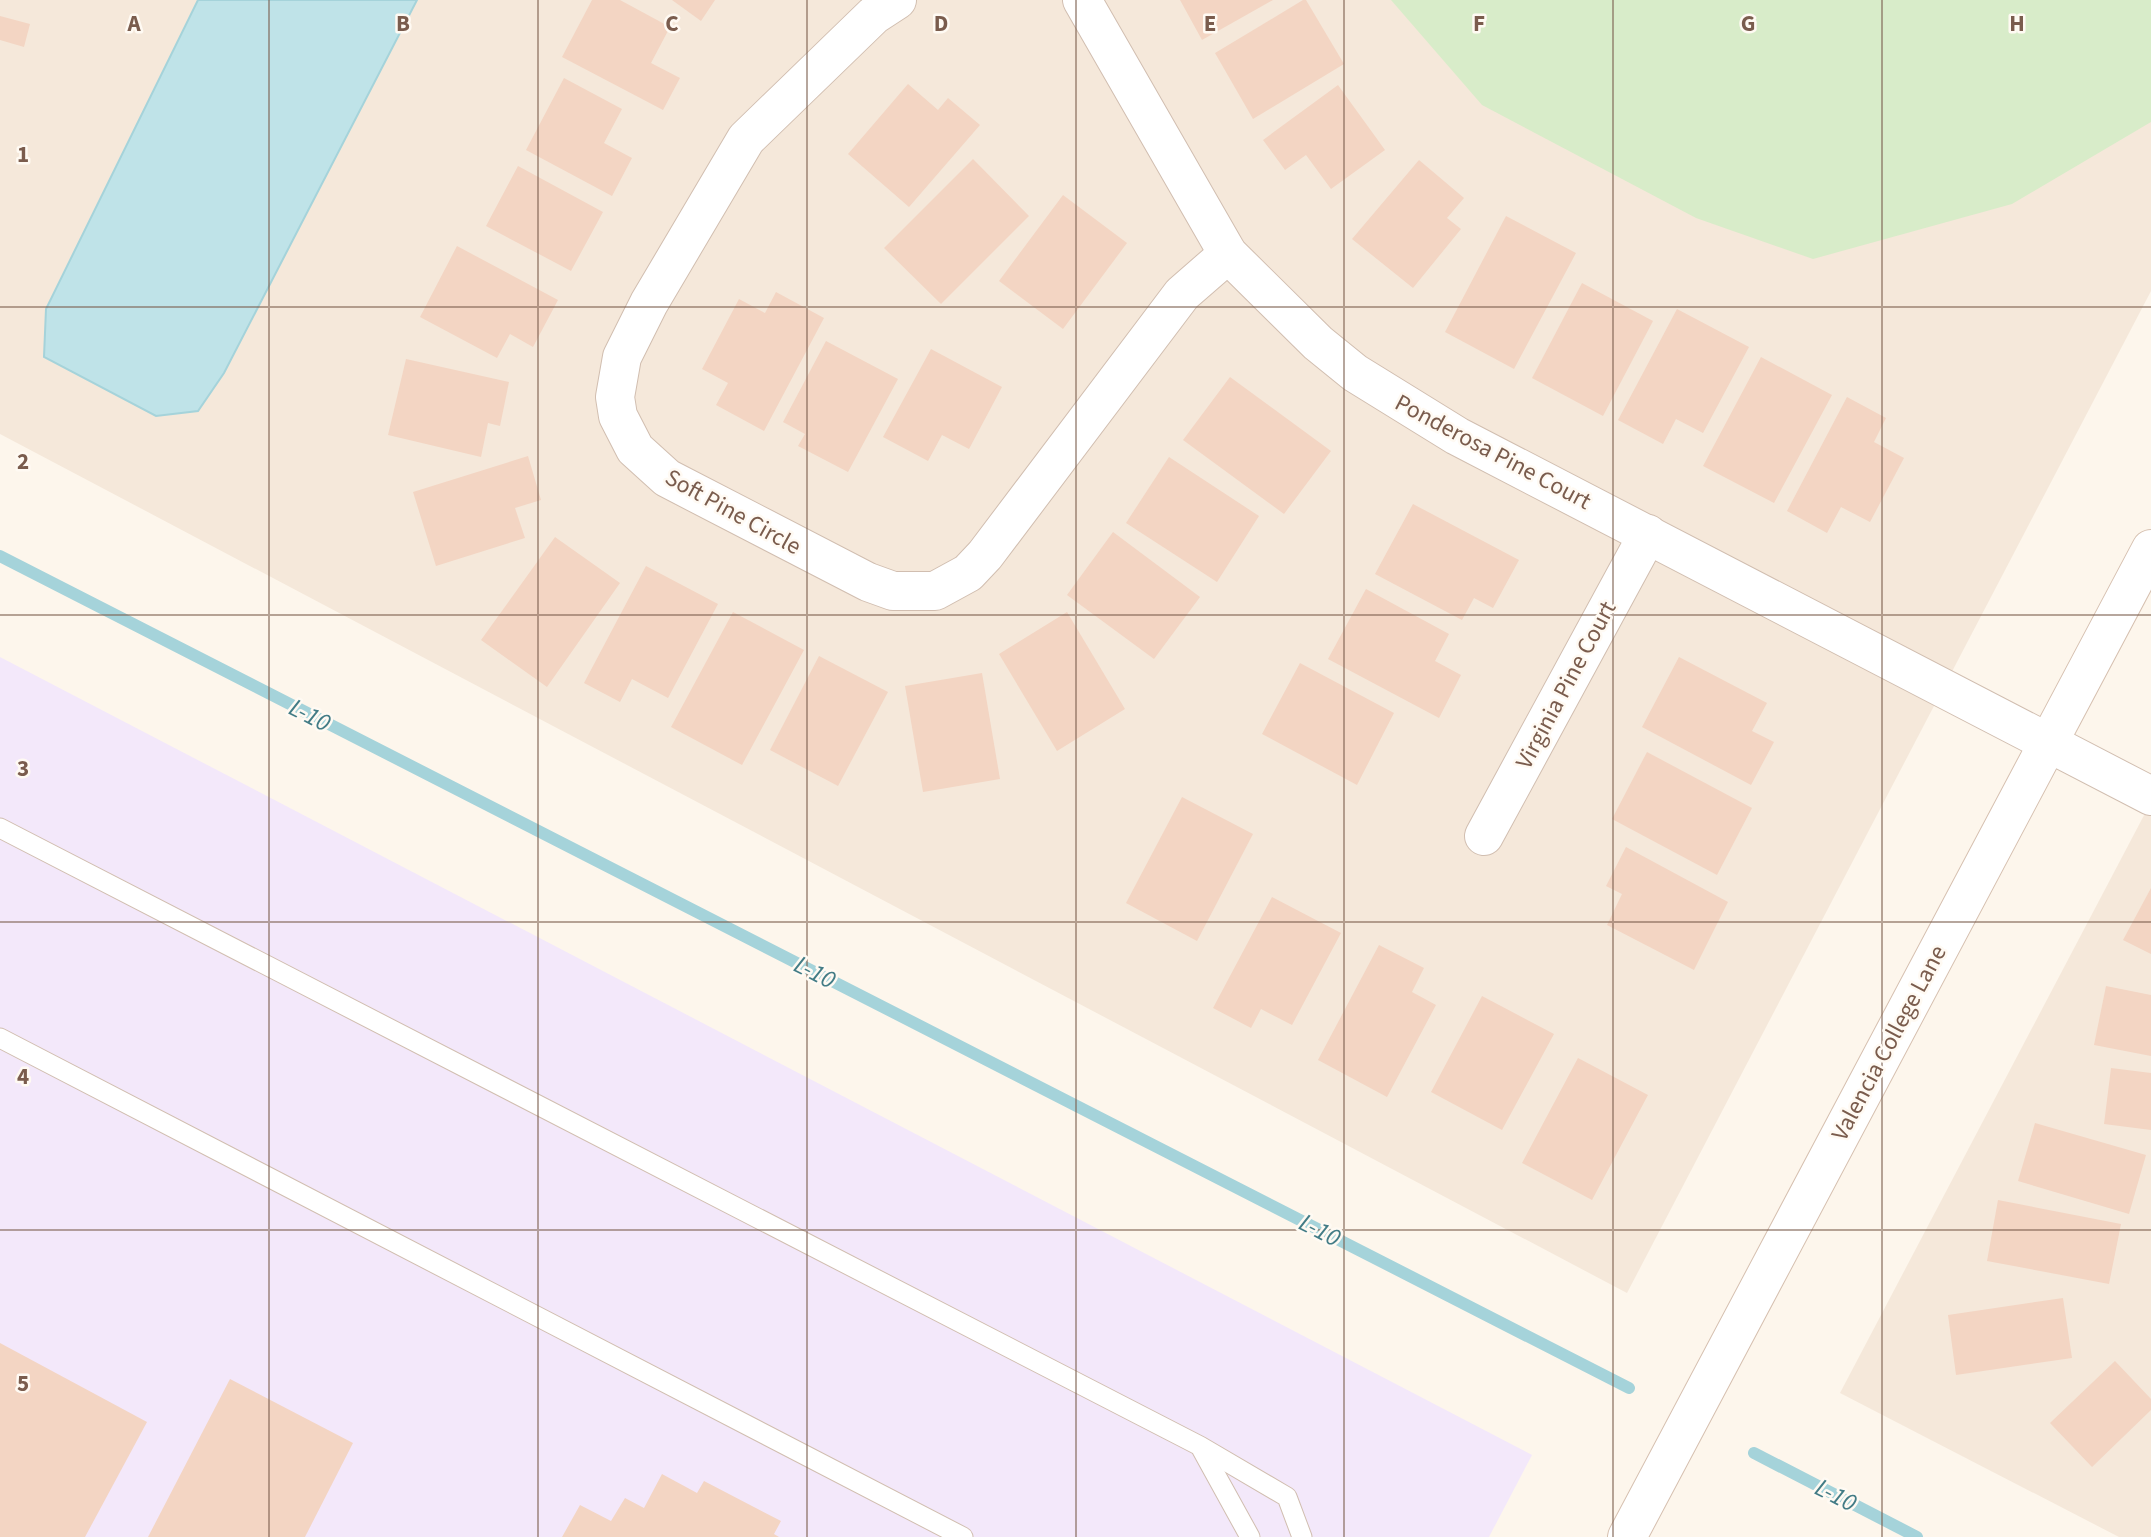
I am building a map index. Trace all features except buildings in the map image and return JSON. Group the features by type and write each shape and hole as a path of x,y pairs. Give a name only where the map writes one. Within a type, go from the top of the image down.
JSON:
{"street":[{"name":"Soft Pine Circle","path":"897,0 874,15 746,139 649,303 622,357 615,397 624,433 647,463 701,497 868,582 893,591 935,591 968,573 985,555 1182,294 1228,254"},
{"name":"Ponderosa Pine Court","path":"1082,0 1228,254 1318,343 1386,394 1457,436 2151,796"},
{"name":"Virginia Pine Court","path":"1484,836 1648,534"},
{"name":"Valencia College Lane","path":"1627,1537 2151,549"}],"lane":[{"path":"0,828 1200,1446 1287,1497 1302,1537"},
{"path":"0,1038 962,1537"},
{"path":"1200,1446 1250,1537"}],"shaded area":[{"path":"0,0 2091,0 2151,37 2151,291 1627,1293 0,434"},
{"path":"0,657 1532,1455 1489,1537 0,1537"},
{"path":"2151,802 2151,1537 2119,1537 1840,1393"}],"green space":[{"path":"1391,0 2151,0 2151,122 2012,204 1813,259 1696,218 1482,105"}],"water":[{"path":"198,0 417,0 224,373 198,411 156,416 44,357 46,309"}],"waterway":[{"name":"L-10","path":"0,556 1629,1388"},
{"name":"L-10","path":"1754,1453 1917,1537"}]}
